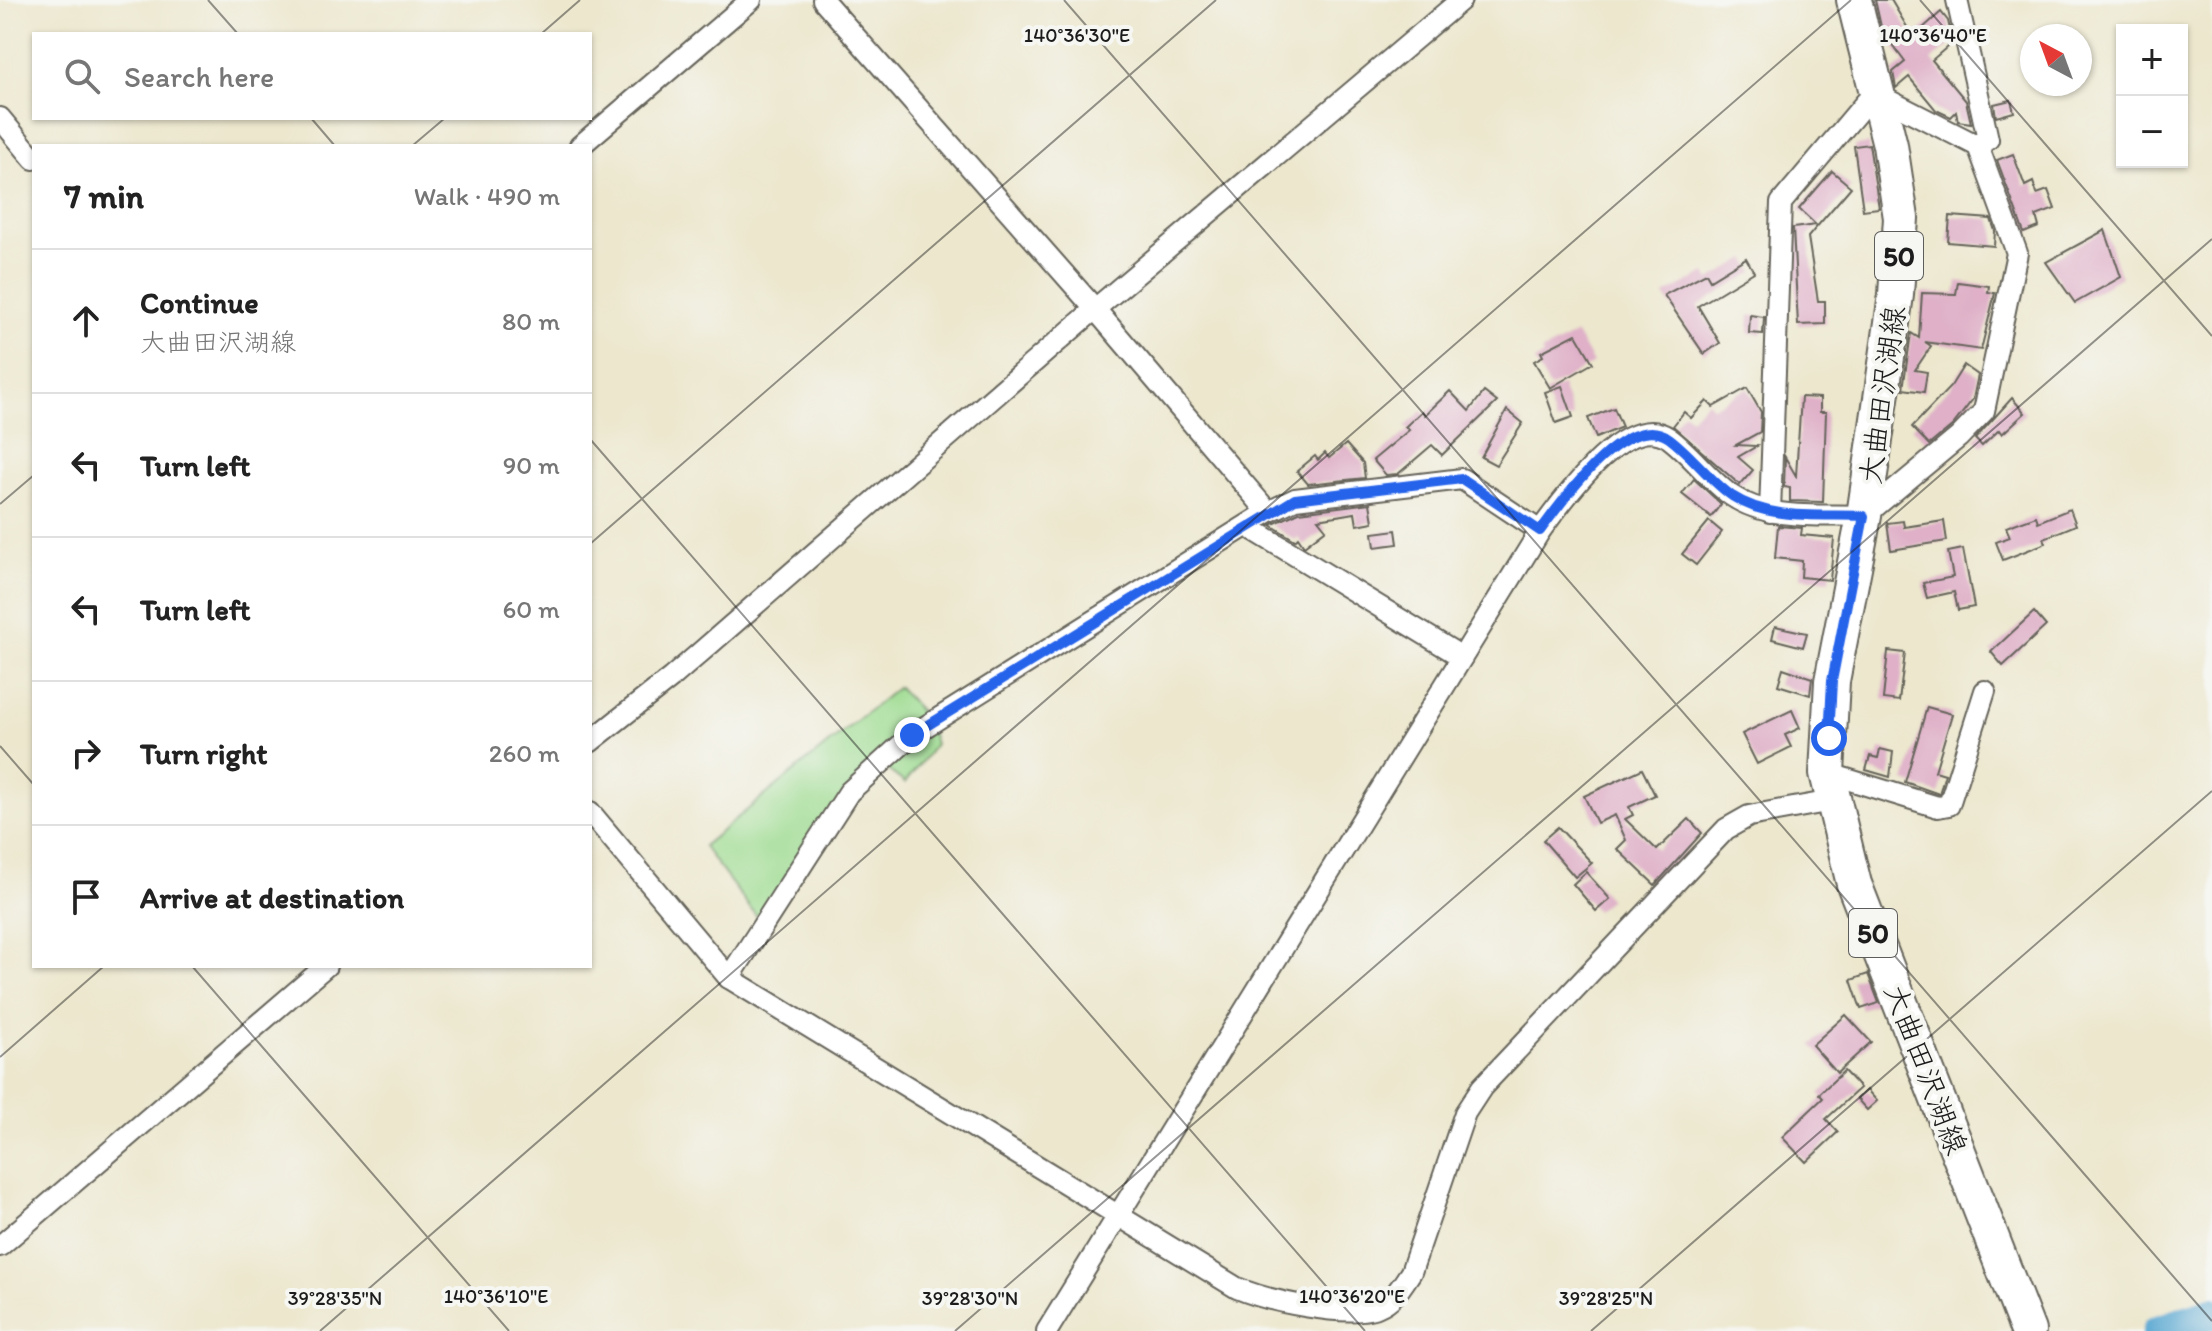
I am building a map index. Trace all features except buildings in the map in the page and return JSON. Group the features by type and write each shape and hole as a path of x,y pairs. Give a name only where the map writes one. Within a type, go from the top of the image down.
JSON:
{"main road":[{"name":"大曲田沢湖線","path":"1854,0 1890,145 1901,218 1896,295 1864,516 1832,681 1829,787 1854,884 2028,1331"}],"street":[{"path":"582,144 751,0"},
{"path":"823,0 1095,309 1268,512"},
{"path":"592,740 671,678 1095,309 1461,0"},
{"path":"1957,0 1988,139 1978,146"},
{"path":"1047,1331 1540,531 1585,471 1615,447 1648,432 1666,436 1733,496 1770,512 1864,516 1959,437 1984,411 2017,253 1978,146 1878,95 1866,102 1781,203 1770,512"},
{"path":"0,118 32,157"},
{"path":"729,978 849,792 912,735 1268,512 1295,499 1462,479 1540,531"},
{"path":"1247,526 1462,657"},
{"path":"592,814 729,978 1237,1288 1261,1298 1358,1311 1378,1306 1396,1295 1411,1272 1465,1113 1482,1087 1726,829 1749,816 1829,787 1938,807 1949,805 1985,691"},
{"path":"0,1246 324,968"}],"green space":[{"path":"898,687 927,719 935,744 905,783 885,768 857,793 789,893 756,916 703,846"}],"waterway":[{"path":"2158,1331 2212,1313"}],"route":[{"path":"912,735 1268,512 1295,499 1415,485 1441,479 1462,479 1540,531 1585,471 1615,447 1648,432 1666,436 1733,496 1770,512 1864,516 1832,681 1829,738"}]}
